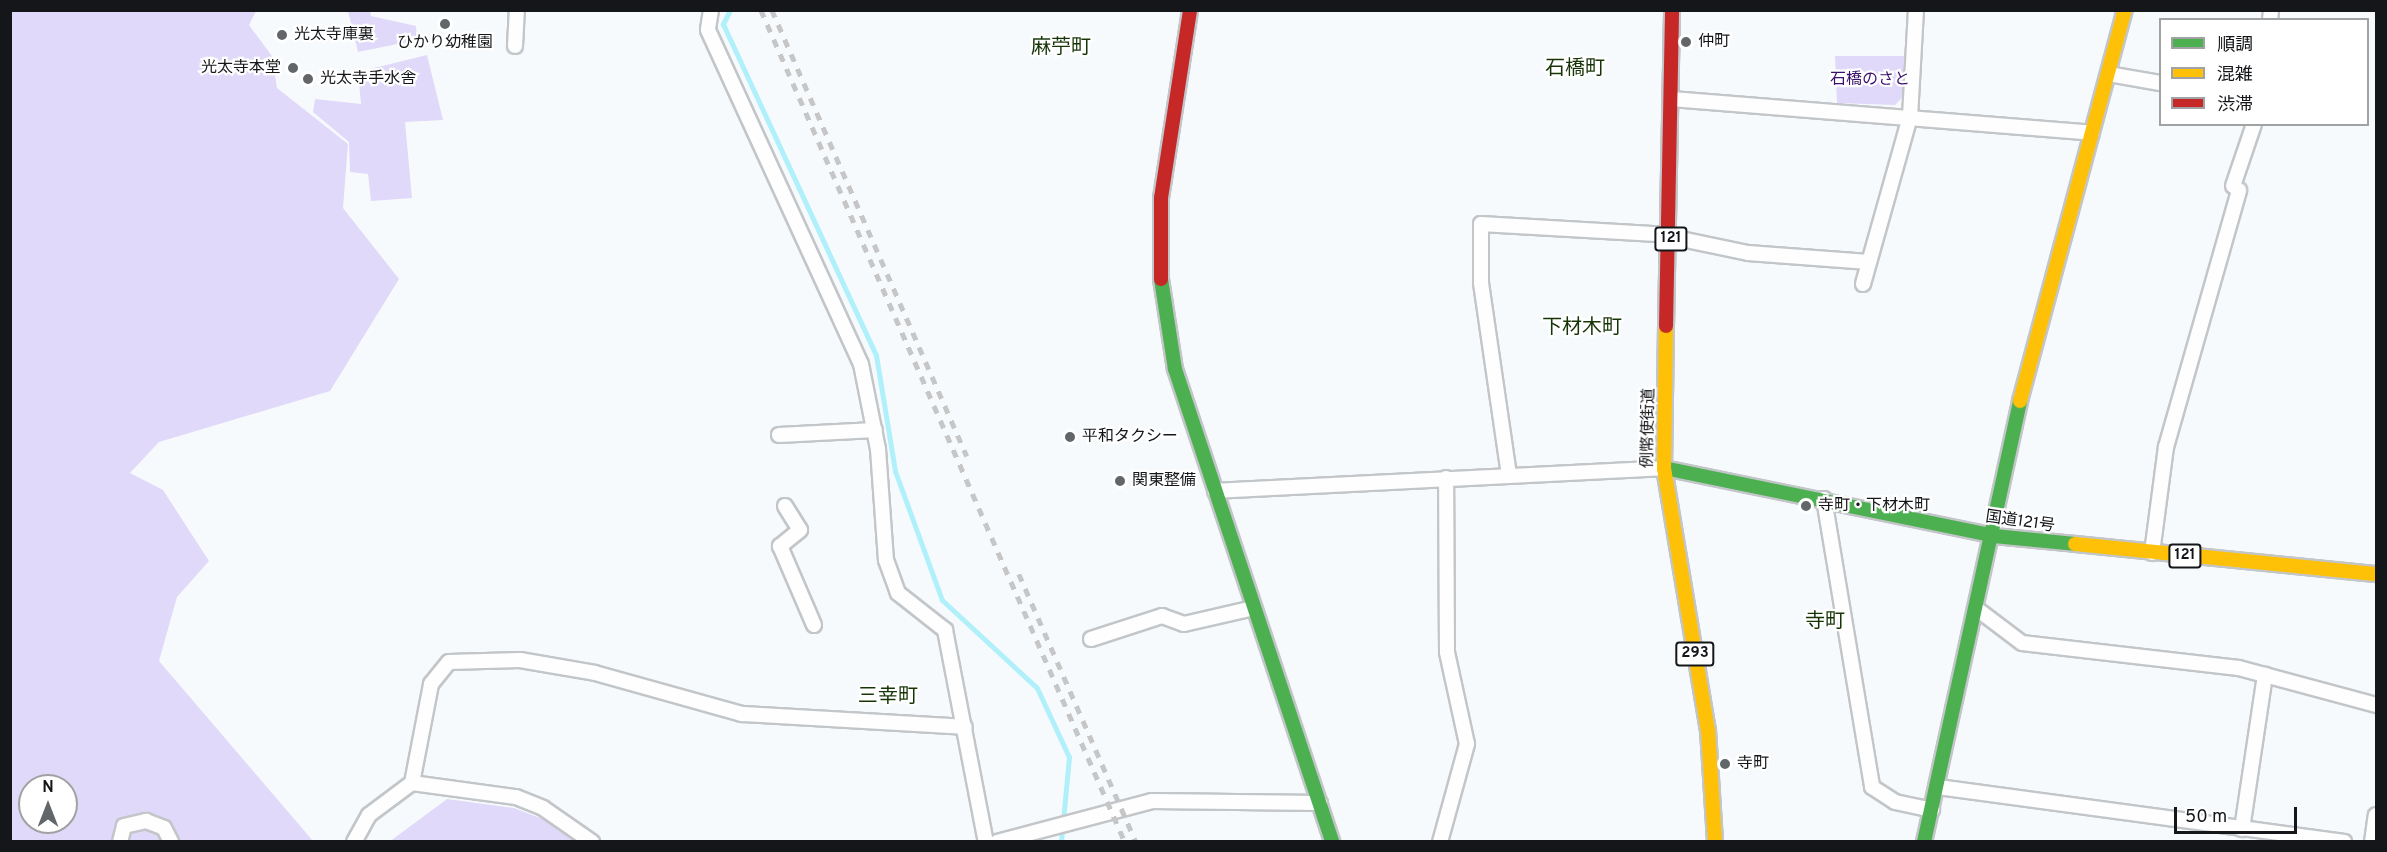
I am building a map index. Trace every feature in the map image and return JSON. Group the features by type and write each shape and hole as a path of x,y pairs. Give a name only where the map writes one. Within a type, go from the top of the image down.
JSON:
{"main road":[{"path":"1190,10 1161,198 1159,274 1175,369 1332,842"},
{"name":"例幣使街道","path":"1672,10 1671,238 1664,468 1708,730 1715,842"},
{"path":"1924,842 1994,536 2020,403 2126,10"},
{"name":"国道121号","path":"1664,468 1824,499 1994,536 2376,574"}],"street":[{"path":"515,46 517,10"},
{"path":"711,10 708,30 861,364 874,430 886,560 898,593 945,630 986,842"},
{"path":"1863,284 1910,117 1916,10"},
{"path":"2109,74 2159,83"},
{"path":"1672,99 2092,133"},
{"path":"2152,553 2166,447 2253,126"},
{"path":"1509,475 1481,282 1481,224 1671,238 1748,253 1869,262"},
{"path":"779,435 874,430"},
{"path":"1215,491 1664,468"},
{"path":"1440,842 1467,744 1447,652 1446,478"},
{"path":"1824,499 1872,787 1896,802 1932,810"},
{"path":"785,506 800,530 780,546 814,625"},
{"path":"1091,639 1162,616 1184,624 1254,608"},
{"path":"1977,609 2022,643 2265,675 2376,705"},
{"path":"354,842 369,815 412,783 431,684 449,662 520,660 584,671 742,714 965,727"},
{"path":"2242,829 2265,675"},
{"path":"412,783 516,797 592,842"},
{"path":"1938,787 2344,842"},
{"path":"997,842 1152,801 1320,803"},
{"path":"2372,842 2376,815"},
{"path":"120,842 124,826 146,821 164,828 171,842"}],"green space":[{"path":"10,11 256,11 249,25 272,56 277,88 348,144 343,208 399,279 330,391 159,442 130,473 163,490 209,561 177,597 159,661 313,841 11,841"},
{"path":"348,11 370,11 371,16 416,26 417,40 358,52"},
{"path":"427,55 443,120 405,122 412,198 371,201 368,174 350,172 349,142 313,112 315,99 361,104 358,72"},
{"name":"石橋のさと","path":"1835,56 1904,56 1903,97 1895,105 1837,103"},
{"path":"447,799 514,808 553,823 579,841 389,842"}],"waterway":[{"path":"730,10 723,24 876,355 895,471 942,600 1037,688 1069,757 1061,842"}],"railway":[{"path":"761,10 1125,842"},
{"path":"772,10 967,456"},
{"path":"1019,574 1136,842"}],"traffic: fast":[{"path":"1161,279 1175,369 1332,842"},
{"path":"1924,842 2020,401"},
{"path":"1664,468 1994,536 2075,544"}],"traffic: slow":[{"path":"2020,401 2125,10"},
{"path":"1666,326 1664,468 1708,730 1715,842"},
{"path":"2075,544 2376,574"}],"traffic: jam":[{"path":"1161,279 1161,198 1190,10"},
{"path":"1666,326 1672,10"}],"place":[{"name":"ひかり幼稚園","path":"445,24"},
{"name":"光太寺庫裏","path":"282,35"},
{"name":"仲町","path":"1686,42"},
{"name":"光太寺本堂","path":"293,68"},
{"name":"光太寺手水舎","path":"308,79"},
{"name":"平和タクシー","path":"1070,437"},
{"name":"関東整備","path":"1120,481"},
{"name":"寺町・下材木町","path":"1806,506"},
{"name":"寺町","path":"1725,764"}],"district":[{"name":"麻苧町","path":"1061,48"},
{"name":"石橋町","path":"1575,69"},
{"name":"下材木町","path":"1582,328"},
{"name":"寺町","path":"1825,622"},
{"name":"三幸町","path":"888,697"}]}
